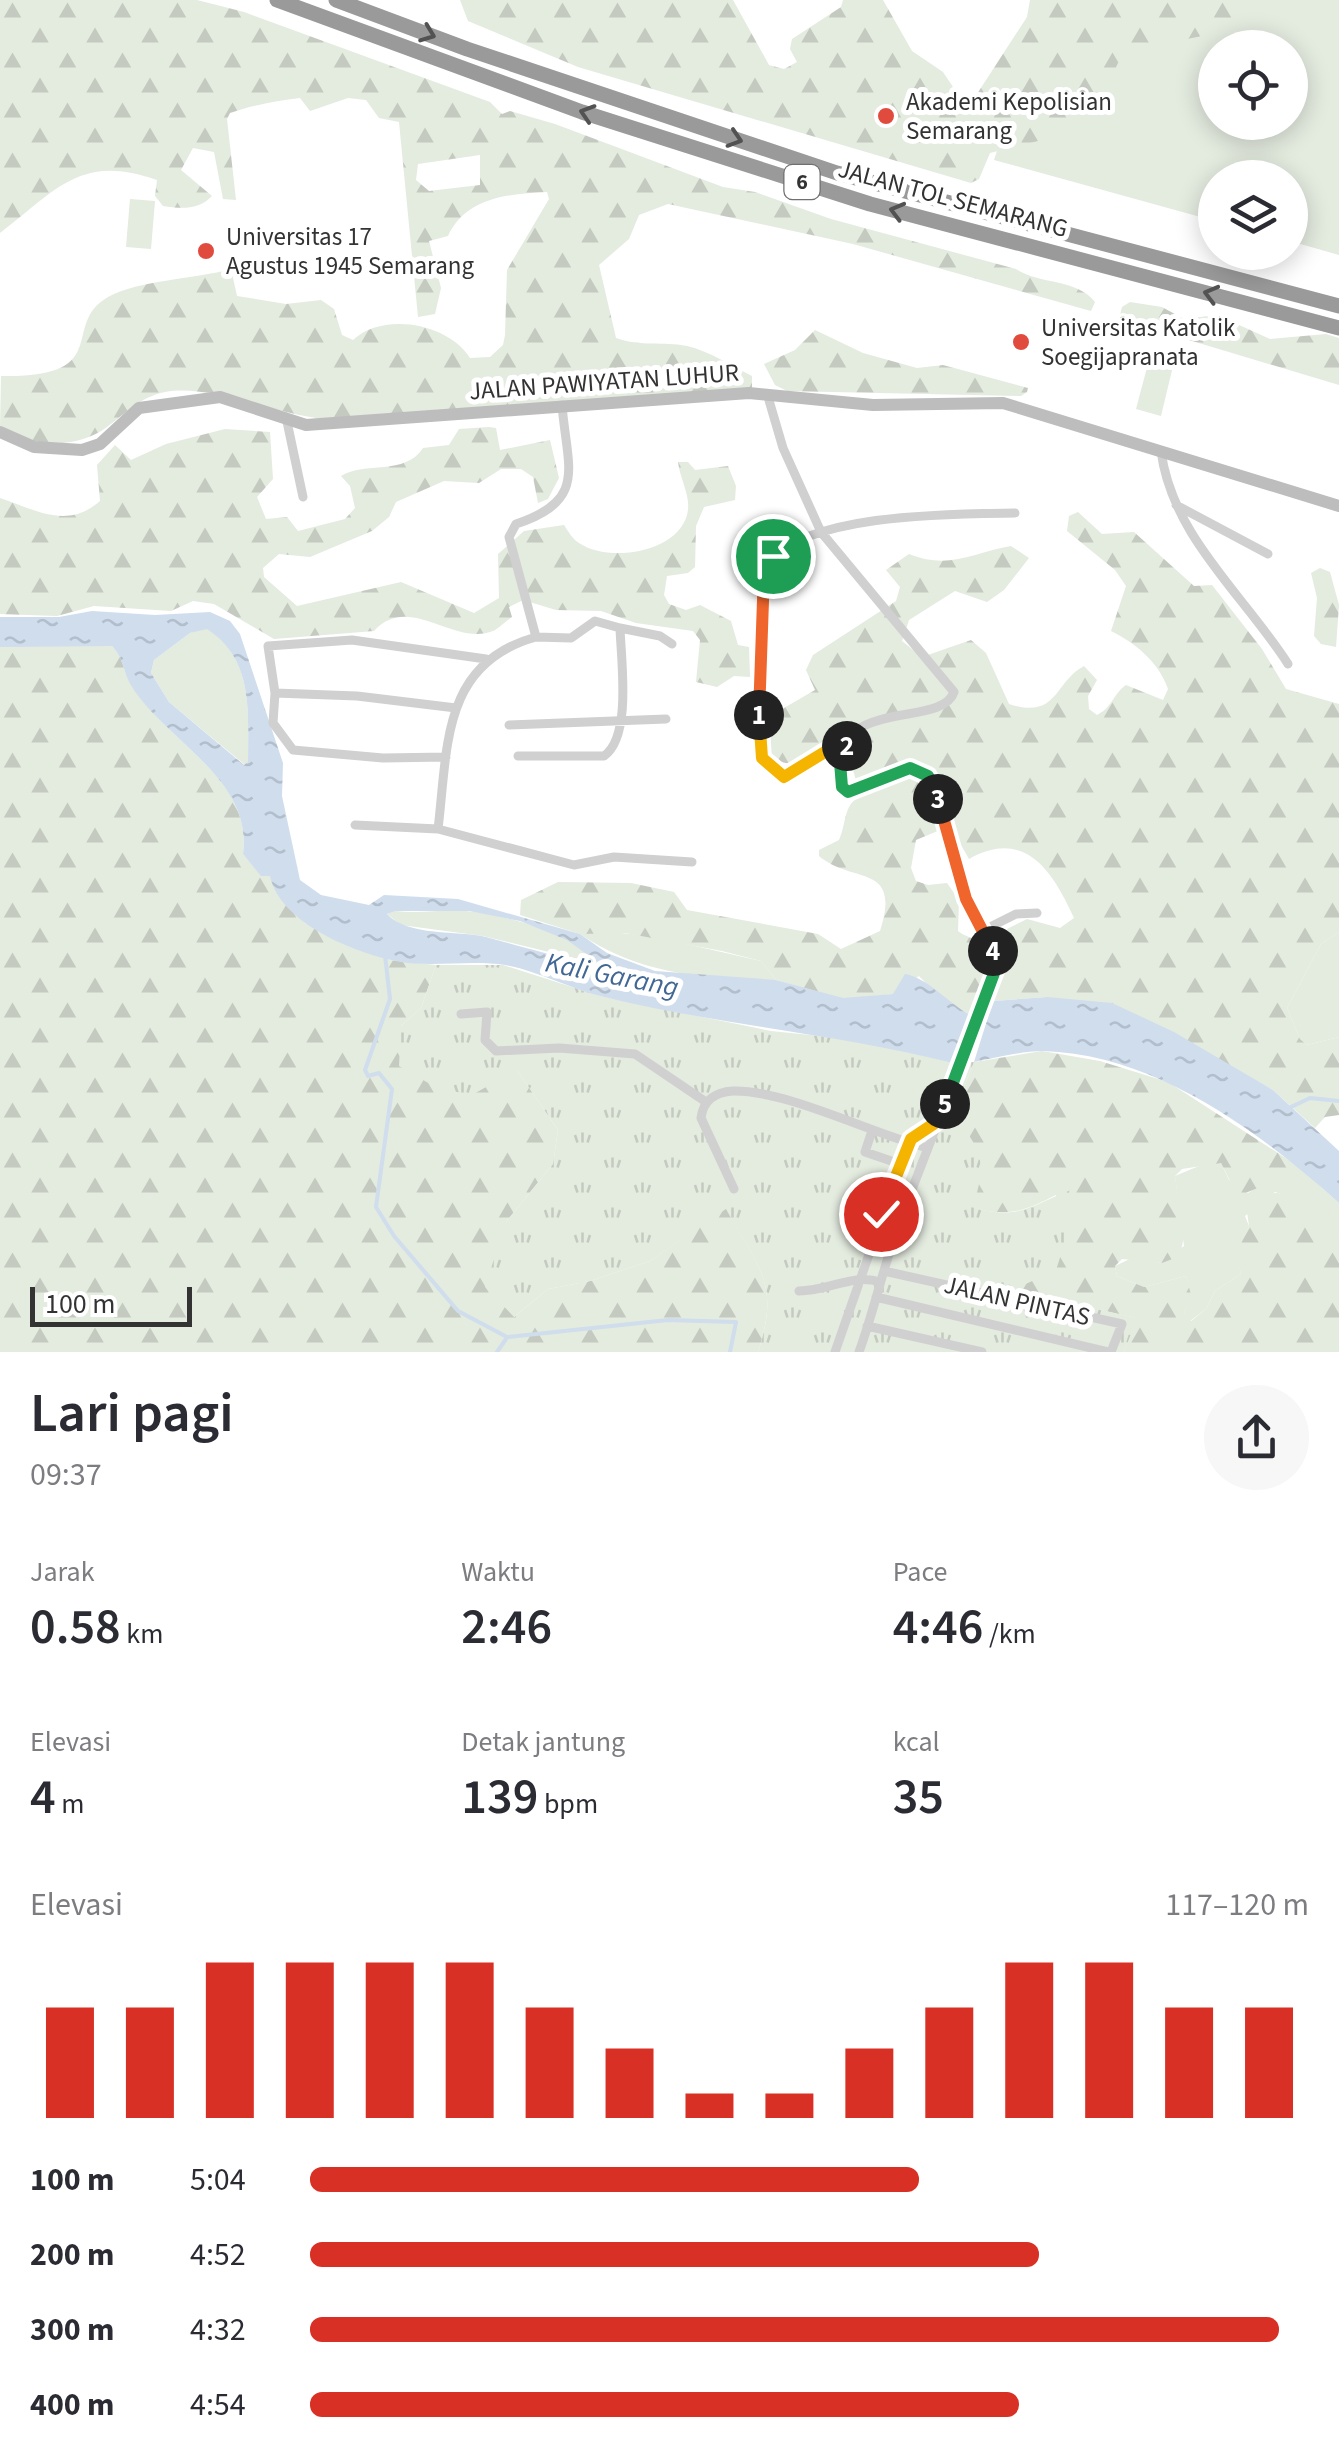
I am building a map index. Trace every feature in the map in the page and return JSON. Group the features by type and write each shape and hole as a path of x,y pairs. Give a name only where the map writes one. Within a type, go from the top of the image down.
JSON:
{"highway":[{"name":"JALAN TOL SEMARANG","path":"277,0 582,112 870,204 1339,328"},
{"name":"JALAN TOL SEMARANG","path":"336,0 466,49 837,172 1339,306"}],"main road":[{"name":"JALAN PAWIYATAN LUHUR","path":"0,432 34,447 82,450 100,444 139,408 188,398 220,397 306,425 362,424 562,404 749,393 903,406 1002,403 1339,506"}],"street":[{"path":"768,397 783,448 821,532 954,692 942,706 868,722 784,777 768,767 759,748 766,562 821,532 950,514 1015,512"},
{"path":"536,637 509,538 516,524 549,513 565,492 568,478 562,404"},
{"path":"286,417 303,497"},
{"path":"1161,451 1174,503 1288,664"},
{"path":"1174,503 1268,554"},
{"path":"446,757 293,750 273,723 275,694 268,648 352,640 486,659 536,637 571,638 594,621 660,636 672,644"},
{"path":"518,756 604,756 612,750 623,722 620,628"},
{"path":"438,829 456,708 486,659"},
{"path":"275,694 358,696 456,708"},
{"path":"509,725 666,719"},
{"path":"851,736 839,774 842,787 848,792 910,768 920,770 932,782 960,882 984,930 996,968 956,1084 935,1123 859,1352"},
{"path":"356,825 438,829 574,865 614,857 692,862"},
{"path":"984,930 1016,914 1037,913"},
{"path":"461,1014 487,1012 484,1040 496,1051 559,1048 635,1054 706,1102"},
{"path":"734,1189 701,1118 706,1102 715,1095 738,1091 928,1148"},
{"path":"835,1352 909,1143 915,1133 935,1123"},
{"path":"872,1131 865,1152 900,1164"},
{"name":"JALAN PINTAS","path":"876,1296 1109,1352 1122,1324 884,1271"},
{"path":"800,1291 818,1290 861,1276 880,1282"},
{"path":"867,1326 982,1352"}],"green space":[{"path":"0,0 197,0 244,12 490,102 502,114 510,111 555,124 723,187 755,192 831,219 1068,285 1095,302 1091,311 853,244 668,204 639,215 629,239 599,265 616,338 704,351 752,376 752,391 544,412 388,420 315,418 204,392 165,392 134,406 82,440 54,443 26,439 0,428 1,376 59,368 79,348 94,309 121,291 151,283 231,269 237,296 286,304 321,300 334,309 342,335 353,340 381,326 415,325 447,337 470,358 490,357 503,345 505,335 507,270 549,199 547,192 490,200 466,213 448,236 429,241 441,288 435,314 418,317 399,122 379,118 366,100 348,98 310,111 300,98 230,113 227,119 236,200 223,199 214,152 193,148 181,170 212,196 201,204 183,208 163,206 155,196 157,180 131,173 89,173 55,190 0,233","holes":["480,155 480,185 429,191 416,180 418,164"]},
{"path":"460,0 733,0 769,65 784,69 797,62 790,49 792,39 841,7 843,0 883,0 912,51 943,72 957,93 977,94 1027,17 1030,0 1272,0 1222,30 1198,30 1198,37 1132,50 1118,63 1104,93 1054,137 990,153 979,179 971,183 578,67 468,21"},
{"path":"1048,0 1339,0 1339,255 1308,246 1308,160 1198,160 1198,216 994,160"},
{"path":"130,199 155,201 151,249 126,247"},
{"path":"1130,302 1162,307 1184,319 1217,315 1270,339 1326,334 1339,338 1339,385 1119,319 1122,307"},
{"path":"815,330 863,353 917,368 943,365 1028,388 1027,392 1021,396 787,391 775,385 764,364 795,350"},
{"path":"1149,360 1173,366 1161,416 1136,409"},
{"path":"496,428 500,450 550,440 559,478 548,499 538,503 533,477 521,469 501,469 479,483 444,481 396,502 389,517 372,531 310,557 279,554 263,568 264,577 297,606 401,582 474,613 499,598 498,554 524,531 564,525 577,542 607,552 640,551 656,546 681,528 687,515 687,495 678,462 688,462 695,470 728,466 736,486 735,500 704,507 696,526 695,567 688,573 667,576 664,595 669,604 686,610 700,605 731,621 738,645 749,647 750,677 734,676 717,687 696,682 700,640 693,631 636,623 601,611 556,610 523,600 509,607 512,617 493,631 478,634 402,617 388,620 374,631 274,639 214,604 193,601 171,611 94,606 57,616 0,614 0,498 51,515 88,510 100,501 97,465 115,445 131,460 166,444 225,429 270,432 273,479 257,497 266,519 287,517 298,531 345,519 355,508 350,486 341,476 406,462 423,448 449,445 459,429"},
{"path":"1078,512 1102,534 1134,532 1194,586 1212,585 1262,649 1286,689 1339,704 1339,932 1321,944 1287,1008 1300,1039 1307,1045 1339,1037 1339,1115 1325,1117 1315,1128 1273,1090 1223,1065 1047,997 993,1001 1012,955 1007,929 1027,919 1060,928 1074,918 1056,884 1034,859 1006,848 969,859 953,831 945,828 916,840 911,868 916,881 928,885 947,883 959,900 958,931 979,941 987,951 988,969 970,1015 943,1001 919,976 894,994 843,999 776,980 761,961 625,933 580,934 520,915 521,900 558,882 631,883 674,892 687,910 818,934 841,949 880,931 885,894 879,885 819,856 819,850 839,840 853,801 867,795 857,784 849,756 826,755 790,764 758,752 765,719 815,690 806,670 813,655 896,601 900,587 886,570 909,554 949,560 1011,546 1029,558 1004,590 987,602 955,591 909,620 902,641 922,657 971,640 986,653 1009,704 1025,708 1046,703 1084,666 1097,680 1088,696 1089,709 1097,715 1126,685 1163,700 1168,689 1159,670 1137,648 1111,631 1126,586 1115,570 1067,531 1069,516"},
{"path":"1320,568 1330,572 1339,605 1336,647 1321,644 1314,636 1317,598 1311,573"},
{"path":"207,628 222,641 241,671 247,706 245,765 169,702 151,673 154,660 190,633"},
{"path":"112,646 147,706 222,782 243,827 243,854 261,875 270,876 305,923 390,960 436,965 421,1008 401,1026 517,1070 558,1130 553,1164 506,1222 514,1317 548,1289 590,1281 650,1261 726,1208 763,1276 767,1308 758,1352 0,1352 0,647"},
{"path":"466,911 519,921 578,944 602,965 483,936 401,925 387,914"},
{"path":"601,931 651,936 761,961 776,980 674,972 626,958 580,934"},
{"path":"1339,932 1339,1037 1307,1045 1300,1039 1287,1008 1321,944"},
{"path":"436,965 503,965 600,996 771,1031 869,1041 952,1063 974,1062 953,1114 971,1138 981,1167 973,1207 1013,1212 1071,1190 1072,1221 1056,1270 1013,1290 1137,1318 1124,1352 758,1352 767,1308 763,1276 726,1209 650,1261 590,1281 548,1289 514,1317 485,1287 506,1222 553,1164 558,1130 517,1070 470,1096 430,1084 399,1066 401,1026 421,1008"},
{"path":"1042,1051 1100,1061 1168,1082 1295,1164 1270,1183 1243,1194 1234,1189 1221,1163 1182,1169 1175,1176 1184,1236 1180,1256 1162,1263 1122,1259 1115,1266 1117,1276 1144,1287 1186,1276 1191,1295 1184,1313 1191,1321 1206,1309 1215,1291 1241,1274 1236,1254 1249,1226 1246,1205 1269,1194 1294,1198 1328,1222 1339,1236 1339,1352 1124,1352 1136,1318 1012,1290 1056,1269 1056,1195 1015,1211 972,1207 953,1114 974,1062"},
{"path":"1211,1161 1221,1163 1229,1180 1248,1193 1295,1164 1339,1203 1339,1236 1295,1199 1275,1192 1245,1216 1249,1226 1237,1254 1241,1274 1215,1291 1206,1309 1190,1321 1184,1313 1190,1295 1186,1276 1144,1287 1117,1276 1115,1266 1132,1258 1162,1263 1184,1246 1175,1176"}],"water":[{"name":"Kali Garang","path":"92,611 155,615 210,612 230,621 240,634 283,763 282,796 300,880 321,895 369,905 384,895 458,899 580,934 607,953 655,971 776,980 843,998 893,994 905,974 913,976 970,1015 952,1063 644,1006 588,993 505,965 405,963 318,932 287,907 270,876 261,876 243,854 243,828 222,783 147,707 132,687 112,646 0,647 0,617 59,617","holes":["207,629 222,641 241,671 248,724 248,762 244,765 169,702 151,673 154,660 190,633","469,911 520,921 567,940 602,965 486,937 407,926 387,914"]},
{"path":"1047,997 1112,1003 1174,1032 1273,1090 1339,1151 1339,1203 1240,1124 1165,1082 1125,1066 1085,1055 1043,1051 974,1062 993,1001"}],"waterway":[{"path":"385,955 390,999 365,1070 368,1076 379,1073 392,1089 376,1207 394,1236 458,1311 507,1337 668,1320 736,1322 730,1352"},
{"path":"1291,1107 1310,1098 1339,1101"},
{"path":"497,1352 506,1339"}],"place":[{"name":"Akademi Kepolisian Semarang","path":"886,116"},
{"name":"Universitas 17 Agustus 1945 Semarang","path":"206,251"},
{"name":"Universitas Katolik Soegijapranata","path":"1021,342"}],"route":[{"path":"773,556 766,562 762,599 758,735 762,758 784,777 803,770 851,736 839,774 842,787 848,792 857,792 900,770 920,770 928,776 950,834 966,899 993,950 996,968 956,1084 935,1123 920,1129 911,1139 881,1214"}]}
